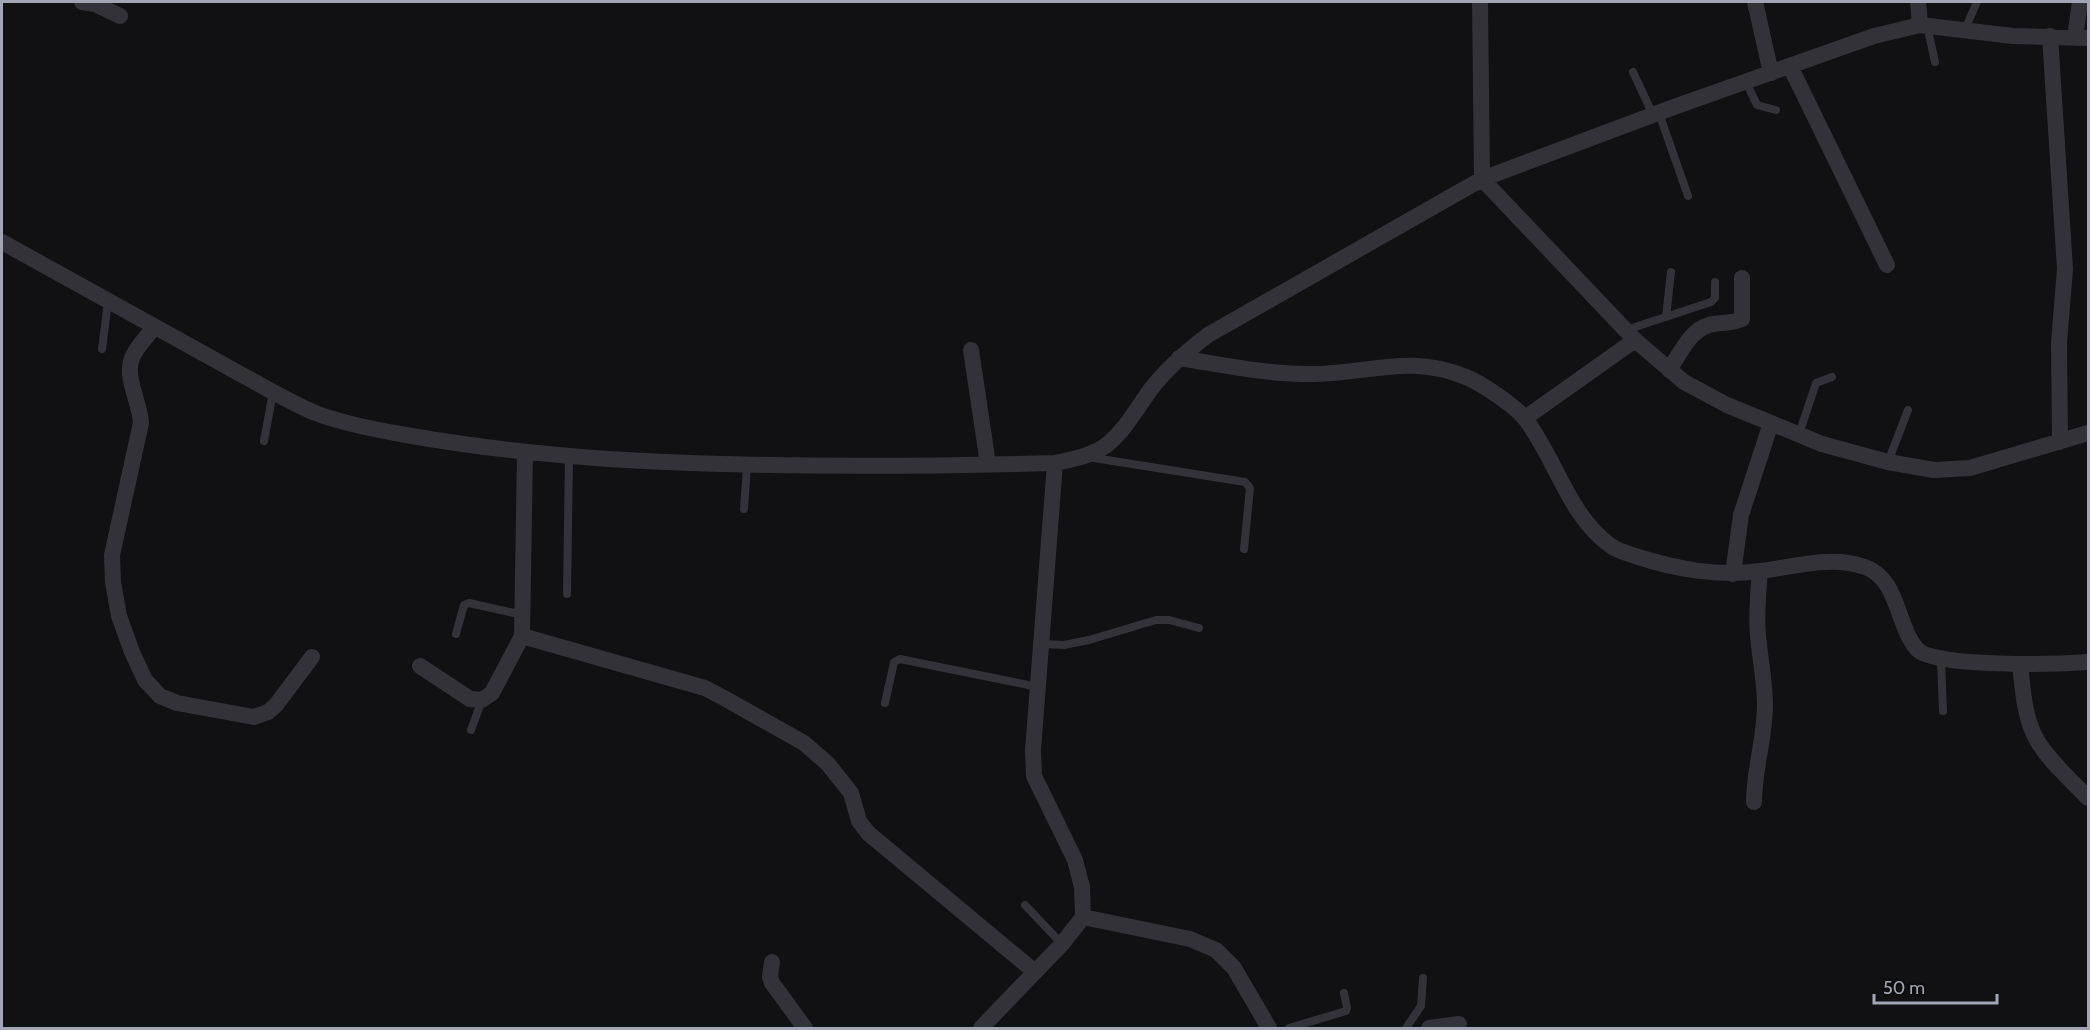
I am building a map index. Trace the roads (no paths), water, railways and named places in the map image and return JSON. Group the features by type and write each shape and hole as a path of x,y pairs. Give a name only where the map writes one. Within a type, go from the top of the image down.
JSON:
{"street":[{"path":"82,2 95,4 120,16"},
{"path":"1480,2 1482,179 1630,335 1684,382 1727,405 1822,444 1888,462 1934,470 1970,468 2088,433"},
{"path":"1755,2 1770,73"},
{"path":"1918,2 1923,25"},
{"path":"2,242 108,302 315,413 380,430 466,446 525,453 747,466 1055,463 1085,456 1107,444 1126,425 1153,387 1179,358 1208,335 1482,179 1874,36 1923,25 2013,36 2082,38 2080,2"},
{"path":"2050,36 2065,269 2059,343 2060,442"},
{"path":"1790,66 1887,265"},
{"path":"1669,370 1696,332 1708,325 1736,322 1742,319 1742,278"},
{"path":"154,327 130,362 130,374 141,423 112,555 113,582 119,616 132,652 146,680 160,696 177,703 254,717 268,712 276,705 312,657"},
{"path":"1525,418 1630,335"},
{"path":"971,350 987,465"},
{"path":"1179,358 1268,371 1317,374 1397,364 1430,367 1467,377 1499,397 1525,418 1571,502 1592,531 1614,549 1696,572 1760,571 1837,561 1866,567 1883,579 1895,600 1908,634 1917,650 1925,656 2020,664 2088,662"},
{"path":"1733,573 1741,515 1772,423"},
{"path":"420,666 470,699 482,700 492,693 522,636 525,453"},
{"path":"981,1029 1062,944 1083,917 1082,886 1075,860 1034,776 1033,750 1055,463"},
{"path":"1755,802 1754,780 1764,724 1765,704 1757,635 1760,571"},
{"path":"522,636 705,688 804,743 843,781 851,793 859,821 868,832 1035,972"},
{"path":"2020,664 2028,719 2037,741 2051,760 2087,793"},
{"path":"1083,917 1190,939 1215,950 1234,968 1269,1029"},
{"path":"772,962 770,977 772,983 806,1029"},
{"path":"1430,1029 1459,1024"}],"lane":[{"path":"1965,30 1977,2"},
{"path":"1923,25 1935,62"},
{"path":"1633,72 1656,114 1688,196"},
{"path":"1746,81 1757,105 1776,110"},
{"path":"1666,317 1671,272"},
{"path":"1630,335 1666,317 1712,302 1715,298 1715,282"},
{"path":"102,349 108,302"},
{"path":"1799,434 1816,383 1832,377"},
{"path":"264,441 273,392"},
{"path":"1888,462 1908,410"},
{"path":"567,594 569,456"},
{"path":"1085,456 1245,482 1250,488 1244,549"},
{"path":"744,509 747,466"},
{"path":"456,634 464,605 469,603 523,615"},
{"path":"1042,644 1064,645 1089,640 1156,620 1169,620 1199,628"},
{"path":"885,703 894,662 900,659 1038,687"},
{"path":"1941,659 1943,711"},
{"path":"471,730 482,700"},
{"path":"1025,905 1062,944"},
{"path":"1406,1029 1421,1006 1423,978"},
{"path":"1289,1029 1346,1011 1344,993"}]}
